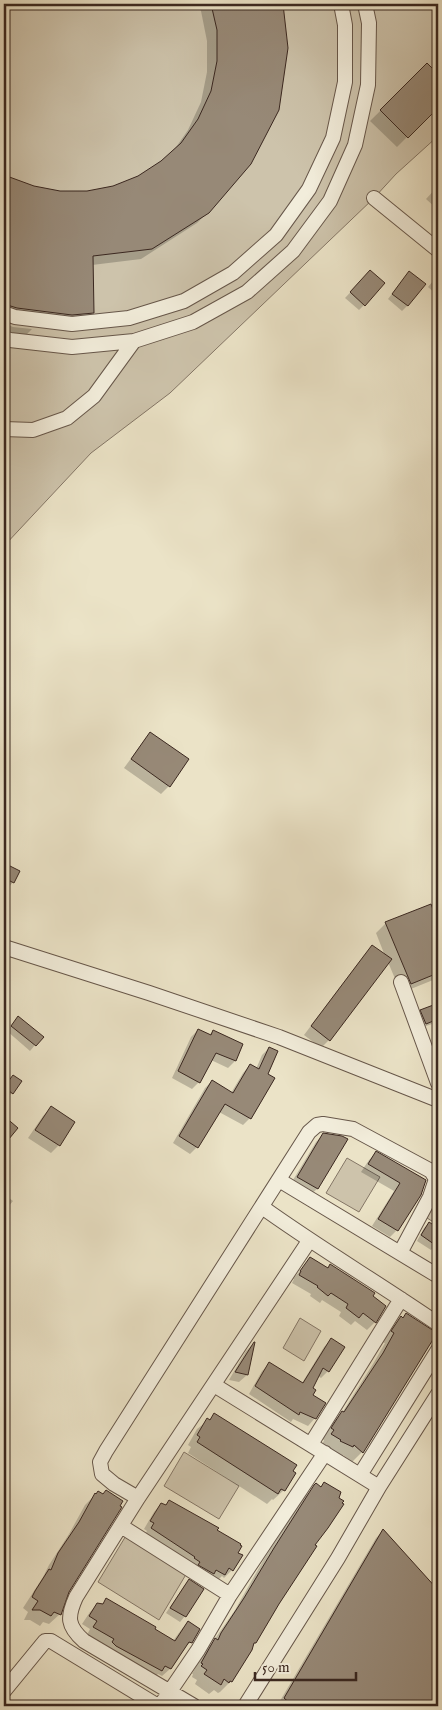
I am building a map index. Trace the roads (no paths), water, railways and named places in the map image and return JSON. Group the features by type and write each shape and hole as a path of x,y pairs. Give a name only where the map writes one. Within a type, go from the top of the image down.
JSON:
{"street":[{"path":"4,313 16,317 72,324 129,318 184,301 233,273 276,235 310,189 333,138 345,82 345,25 341,4"},
{"path":"4,338 72,347 134,341 193,322 247,292 293,251 330,201 355,145 368,85 369,23 365,4"},
{"path":"374,198 438,250"},
{"path":"4,429 33,430 67,418 94,396 134,341"},
{"path":"4,948 149,993 279,1037 438,1100"},
{"path":"401,982 438,1083"},
{"path":"138,1498 114,1484 102,1474 100,1462 309,1132 317,1125 324,1124 353,1129 431,1171 436,1179 430,1197 400,1253"},
{"path":"279,1180 438,1276"},
{"path":"262,1207 309,1241 402,1299 438,1324"},
{"path":"194,1706 84,1641 70,1626 71,1610 76,1597 138,1498 309,1241"},
{"path":"311,1444 402,1299"},
{"path":"360,1475 438,1350"},
{"path":"214,1385 379,1487"},
{"path":"246,1706 338,1558 379,1487 438,1394"},
{"path":"4,1691 45,1641 51,1641 159,1706 198,1650 230,1595 325,1453"},
{"path":"121,1526 230,1595"}]}
